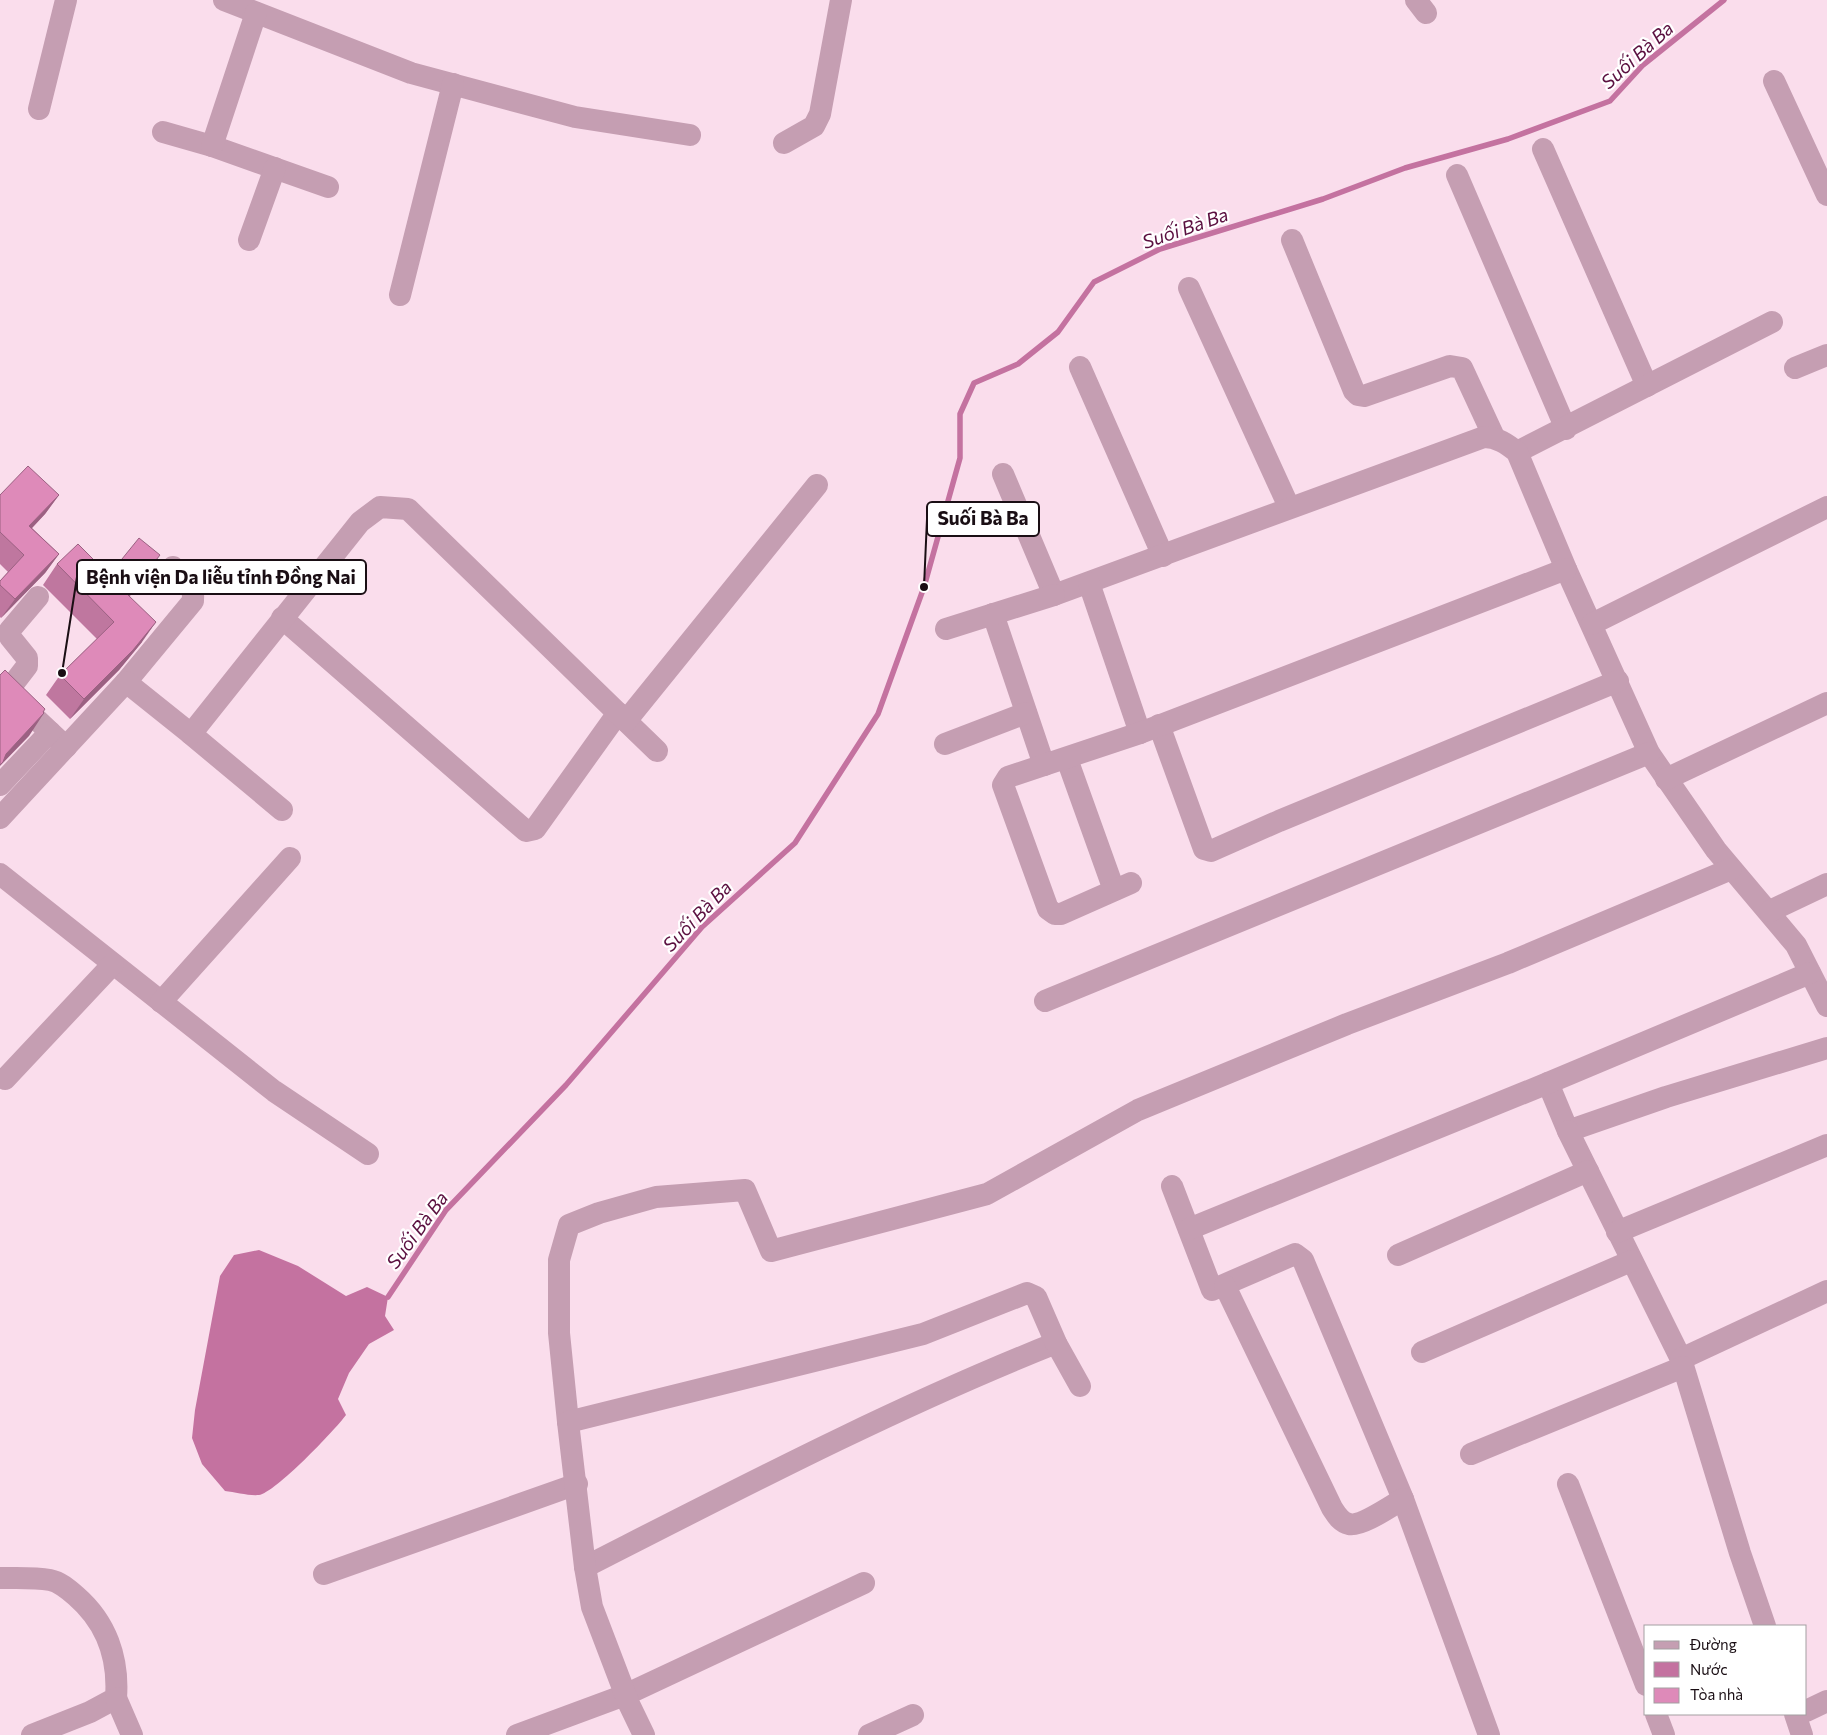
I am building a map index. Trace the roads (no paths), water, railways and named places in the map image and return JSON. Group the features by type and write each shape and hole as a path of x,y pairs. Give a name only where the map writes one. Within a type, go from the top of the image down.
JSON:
{"street":[{"path":"39,109 66,0"},
{"path":"224,0 412,73 575,117 690,135"},
{"path":"784,143 814,126 820,114 841,0"},
{"path":"212,146 256,13"},
{"path":"1774,81 1827,195"},
{"path":"400,295 453,84"},
{"path":"163,132 212,146 328,188"},
{"path":"1543,149 1647,386"},
{"path":"249,240 274,168"},
{"path":"1456,175 1566,429"},
{"path":"1292,240 1354,391 1358,395 1364,396 1450,366 1462,368 1494,437 1517,452 1566,569 1649,753 1716,850 1770,911 1796,945 1827,1006"},
{"path":"1189,288 1289,507"},
{"path":"1517,452 1566,429 1772,322"},
{"path":"1795,368 1827,355"},
{"path":"1080,367 1163,556"},
{"path":"946,629 1089,583 1289,507 1484,437 1494,437"},
{"path":"1003,474 1054,595"},
{"path":"282,618 526,831 535,829 622,717 817,485"},
{"path":"191,734 360,522 380,507 408,508 657,751"},
{"path":"1592,624 1827,507"},
{"path":"0,785 126,682 193,601 194,593 189,583 173,567"},
{"path":"1066,759 1122,886 1061,914 1055,914 1048,909 1003,785 1008,777 1066,759 1149,729 1566,569"},
{"path":"1089,583 1149,729 1204,849 1211,851 1279,820 1618,681"},
{"path":"38,597 10,630 10,637 27,658 27,666 4,688 58,739"},
{"path":"993,614 1044,765"},
{"path":"126,682 282,810"},
{"path":"1666,779 1827,702"},
{"path":"945,744 1026,713"},
{"path":"0,818 58,739"},
{"path":"1045,1002 1649,753"},
{"path":"161,1002 290,858"},
{"path":"644,1735 597,1623 585,1567 559,1333 559,1260 569,1225 599,1213 656,1198 745,1190 771,1251 986,1194 1138,1110 1347,1024 1508,963 1731,868"},
{"path":"0,874 274,1092 368,1154"},
{"path":"1770,911 1827,884"},
{"path":"5,1079 113,964"},
{"path":"1189,1229 1548,1083 1810,973"},
{"path":"1568,1131 1666,1098 1827,1048"},
{"path":"1548,1083 1568,1131 1682,1363 1740,1553 1765,1625"},
{"path":"1617,1232 1827,1145"},
{"path":"1398,1256 1588,1171"},
{"path":"1172,1186 1212,1290 1225,1286 1295,1254 1299,1256 1402,1499 1490,1735"},
{"path":"1422,1352 1631,1261"},
{"path":"1225,1286 1332,1508 1340,1520 1350,1524 1362,1522 1402,1499"},
{"path":"1471,1454 1682,1363 1827,1291"},
{"path":"568,1422 923,1334 1027,1293 1036,1297 1056,1343 1080,1386"},
{"path":"585,1567 759,1478 990,1369 1056,1343"},
{"path":"324,1574 576,1484"},
{"path":"1568,1484 1644,1680"},
{"path":"0,1578 51,1580 64,1586 86,1605 100,1622 114,1660 118,1680 116,1698 132,1735"},
{"path":"517,1735 626,1695 864,1583"},
{"path":"32,1735 90,1712 116,1698"},
{"path":"1807,1713 1827,1702"},
{"path":"869,1735 913,1715"},
{"path":"1656,1715 1664,1735"}],"water":[{"path":"259,1250 298,1266 346,1296 367,1287 388,1297 385,1316 394,1330 369,1344 349,1373 338,1399 346,1415 340,1423 291,1473 267,1492 255,1495 225,1491 202,1464 192,1438 195,1410 220,1276 234,1255"}],"waterway":[{"name":"Suối Bà Ba","path":"388,1297 446,1210 566,1085 702,927 795,843 878,714 924,587 960,458 960,414 974,383 1018,364 1058,332 1094,282 1160,249 1323,199 1405,168 1508,139 1610,101 1643,65 1724,0"}],"place":[{"name":"Suối Bà Ba","path":"924,587"},
{"name":"Bệnh viện Da liễu tỉnh Đồng Nai","path":"62,673"}]}
